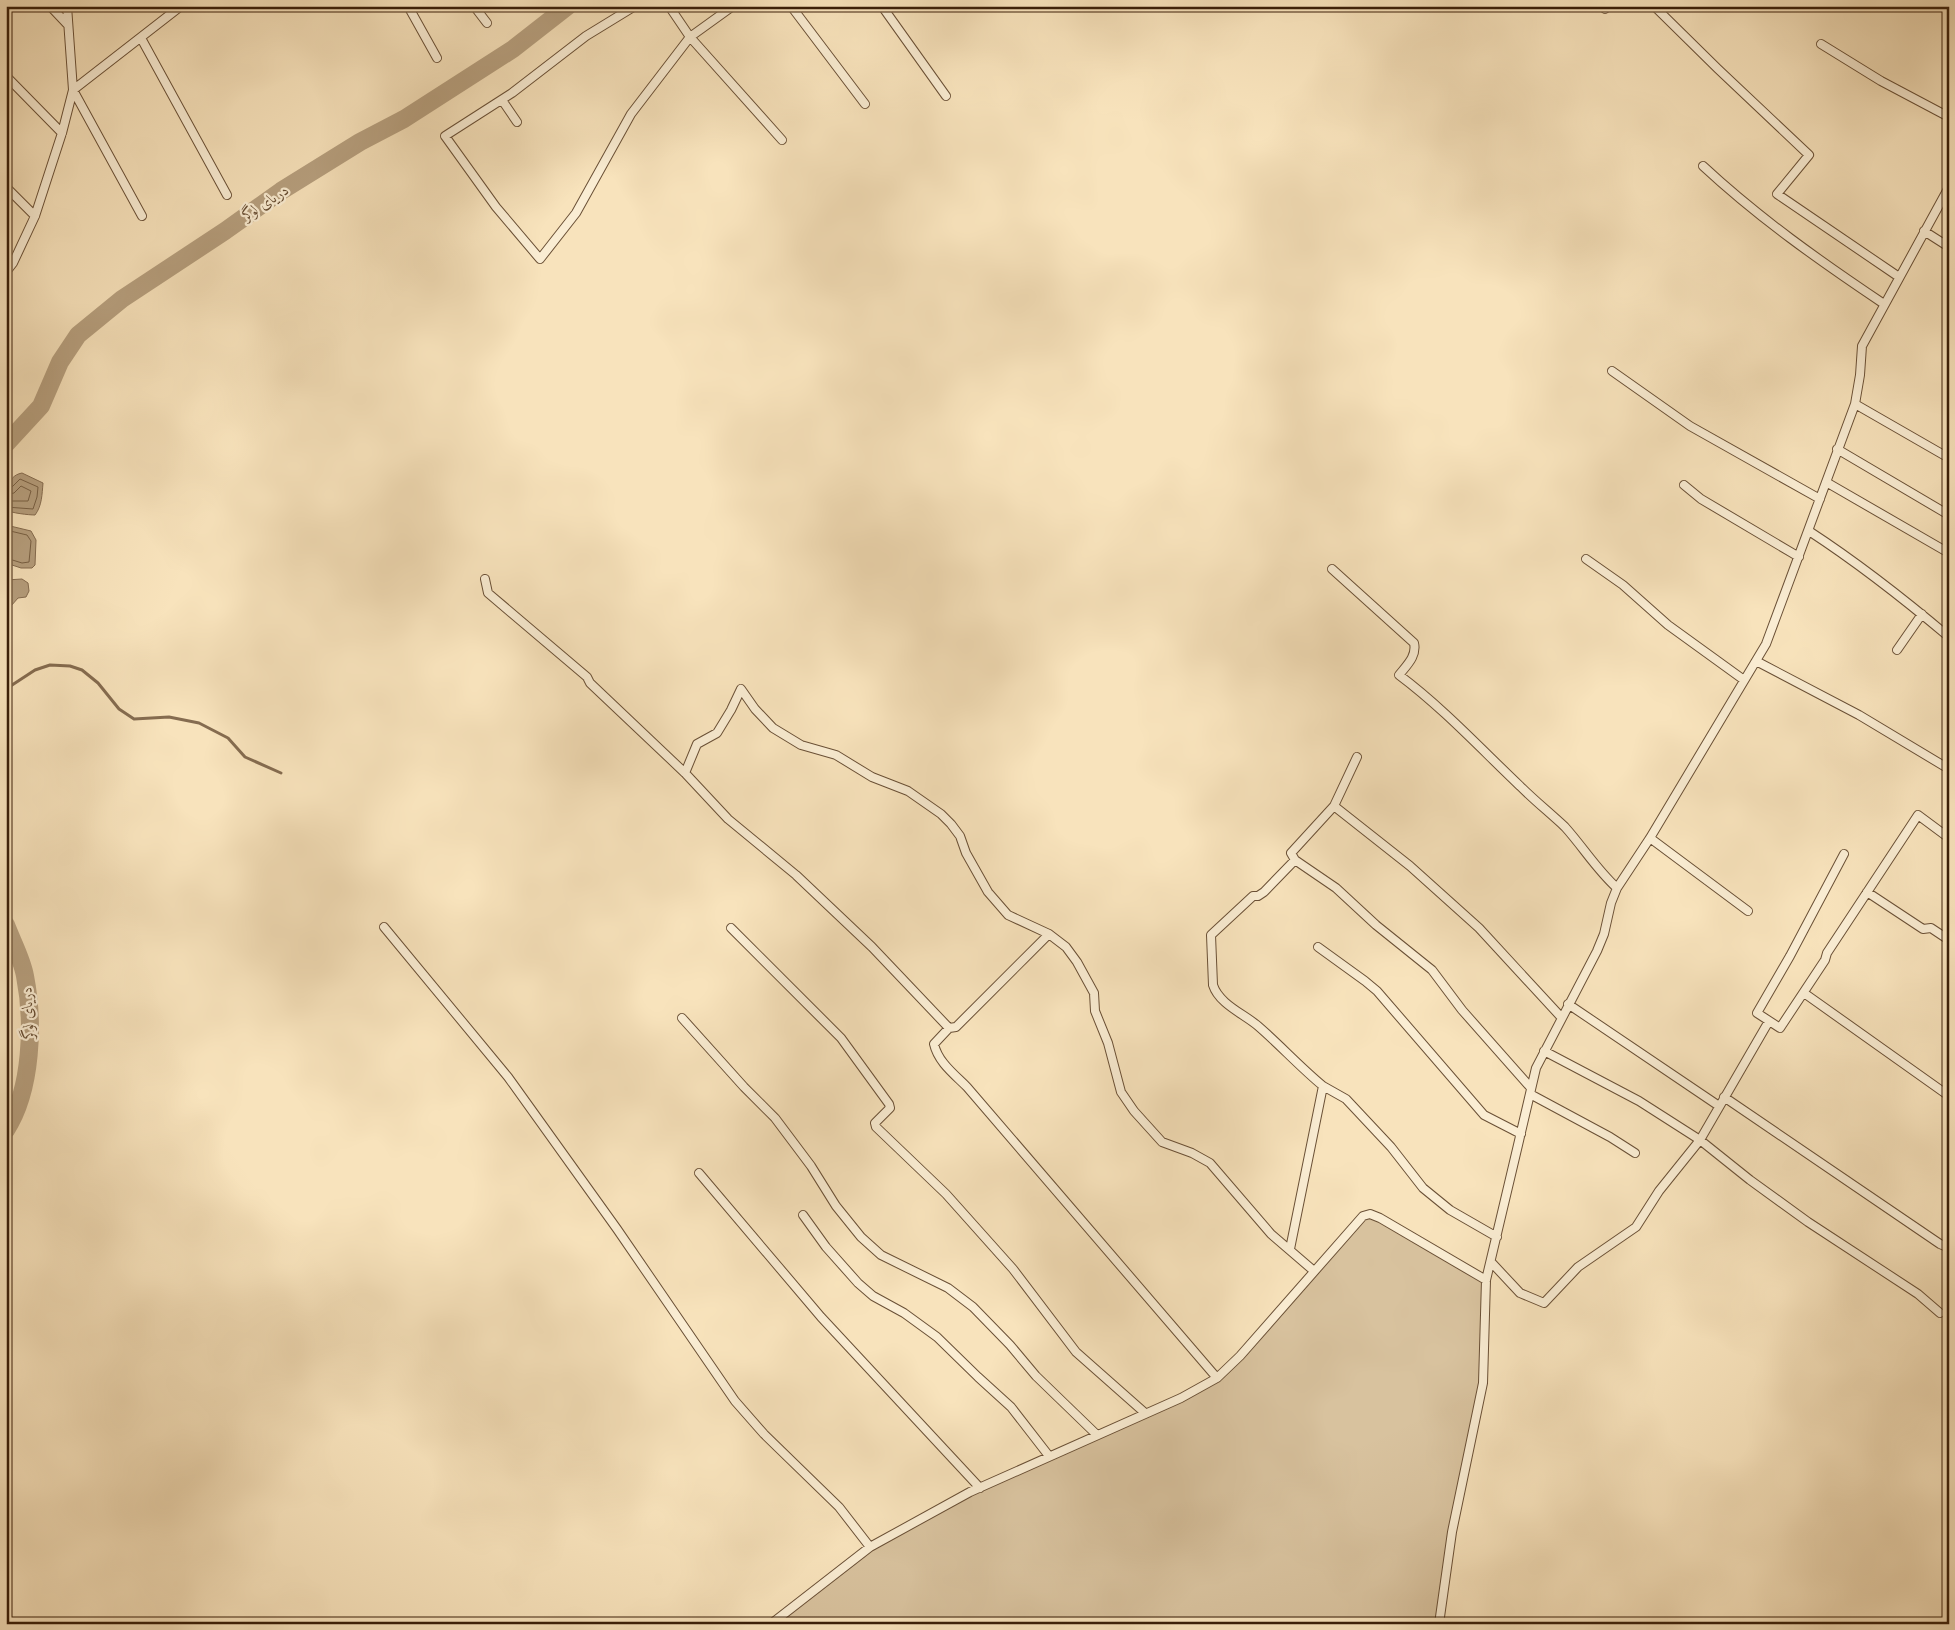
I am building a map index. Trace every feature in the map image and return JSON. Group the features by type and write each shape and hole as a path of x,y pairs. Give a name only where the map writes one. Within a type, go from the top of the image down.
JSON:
{"street":[{"path":"50,6 68,25"},
{"path":"6,272 13,263 35,216 62,133 73,90 67,6"},
{"path":"73,90 180,6"},
{"path":"408,6 438,58"},
{"path":"474,6 487,23"},
{"path":"635,6 586,36 556,61 502,100 445,136 496,207 540,259 576,213 631,114 690,37 732,6"},
{"path":"669,6 690,37 782,140"},
{"path":"791,6 865,104"},
{"path":"887,6 884,9 946,96"},
{"path":"1602,6 1605,9 1607,6"},
{"path":"1654,6 1809,155 1777,194 1899,277"},
{"path":"140,38 227,195"},
{"path":"1821,44 1881,80 1949,117"},
{"path":"6,76 62,133"},
{"path":"73,90 142,216"},
{"path":"502,100 517,122"},
{"path":"1703,166 1730,191 1796,244 1884,304"},
{"path":"6,187 35,216"},
{"path":"1439,1624 1452,1532 1483,1383 1486,1280 1536,1068 1597,951 1604,934 1611,903 1617,888 1650,838 1766,644 1855,404 1862,346 1949,187"},
{"path":"1924,231 1949,247"},
{"path":"1612,371 1690,426 1820,498"},
{"path":"1855,404 1949,458"},
{"path":"1837,449 1949,515"},
{"path":"1826,482 1949,553"},
{"path":"1684,486 1701,499 1799,557"},
{"path":"1809,531 1839,551 1949,637"},
{"path":"1586,559 1623,585 1668,625 1744,680"},
{"path":"1332,569 1414,643 1416,650 1413,657 1399,675 1460,726 1473,741 1487,752 1565,828 1617,888"},
{"path":"485,579 488,593 587,677 590,683 685,773 728,819 796,875 872,948 949,1028"},
{"path":"1898,650 1922,614"},
{"path":"1756,661 1859,716 1949,769"},
{"path":"685,773 697,744 717,733 741,689 755,709 773,728 801,745 836,755 872,777 908,792 941,814 960,836 966,853 988,892 1008,915 1049,934 1066,946 1078,962 1094,993 1095,1011 1108,1042 1121,1092 1134,1111 1162,1142 1192,1153 1210,1163 1271,1234 1314,1271"},
{"path":"1357,757 1334,806 1291,853 1295,860 1336,888 1376,925 1432,970 1462,1010 1531,1091 1610,1136 1635,1153"},
{"path":"1334,806 1410,866 1479,928 1561,1017"},
{"path":"1844,854 1790,956 1757,1013 1780,1028 1918,815 1949,838"},
{"path":"1650,838 1748,911"},
{"path":"1295,860 1264,892 1253,896 1211,935 1214,991 1258,1026 1323,1086 1346,1099 1391,1147 1423,1188 1450,1210 1497,1236"},
{"path":"1867,892 1923,929 1931,928 1949,940"},
{"path":"384,927 508,1077 617,1229 735,1401 764,1434 839,1507 870,1547"},
{"path":"731,928 841,1038 889,1104 890,1108 875,1123 876,1127 946,1194 1006,1261 1076,1352 1145,1413"},
{"path":"1049,934 956,1027 949,1028 934,1044 936,1053 943,1064 967,1087 1217,1378"},
{"path":"1318,947 1377,991 1484,1115 1521,1134"},
{"path":"1804,993 1949,1096"},
{"path":"1568,1004 1719,1106"},
{"path":"682,1018 775,1118 811,1166 836,1206 861,1237 881,1255 948,1288 973,1307 1010,1345 1036,1376 1097,1434"},
{"path":"1490,1262 1520,1293 1544,1303 1578,1267 1636,1227 1659,1191 1700,1140 1769,1021"},
{"path":"1544,1051 1639,1101 1700,1140 1750,1180 1808,1222 1918,1294 1940,1313"},
{"path":"1290,1249 1323,1086"},
{"path":"1724,1096 1850,1184 1940,1244 1949,1248"},
{"path":"699,1173 821,1317 980,1488"},
{"path":"771,1624 870,1547 980,1488 1181,1398 1217,1378 1240,1356 1363,1216 1370,1214 1380,1218 1486,1280"},
{"path":"803,1215 826,1247 858,1283 873,1296 904,1312 937,1337 1011,1406 1049,1456"}],"shaded area":[{"path":"1370,1214 1486,1280 1484,1358 1439,1624 771,1624 870,1547 970,1492 1217,1378"}],"water":[{"path":"22,473 43,483 40,504 35,515 6,510 9,483 12,478"},
{"path":"6,525 31,531 36,540 35,565 32,568 21,568 6,563"},
{"path":"22,579 28,583 29,591 26,597 18,598 11,606 6,604 6,580"}],"waterway":[{"name":"دریای لوگر","path":"6,444 41,406 60,362 78,335 122,299 225,231 281,191 360,142 404,119 513,49 568,6"},
{"path":"6,689 35,670 50,665 70,666 82,670 98,683 119,709 134,719 169,717 199,723 228,738 245,757 281,773"},
{"name":"دریای لوگر","path":"6,925 24,970 28,994 30,1034 26,1076 15,1114 6,1130"}]}
